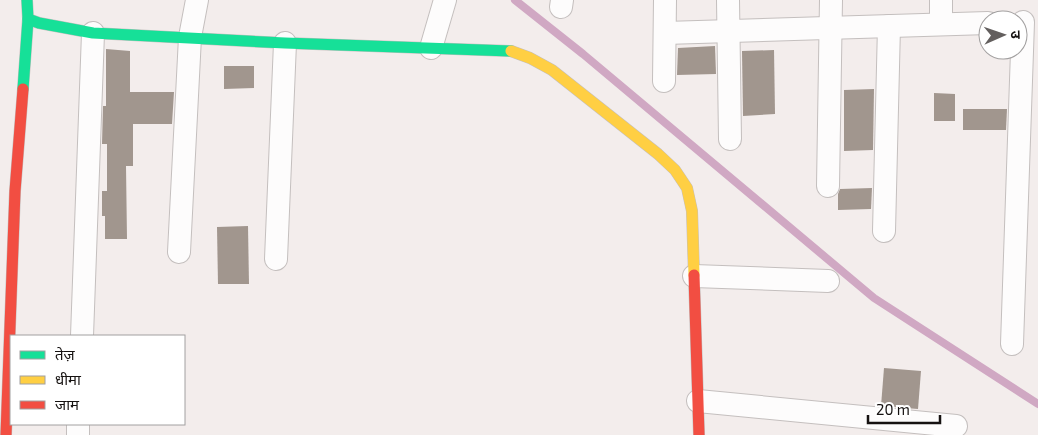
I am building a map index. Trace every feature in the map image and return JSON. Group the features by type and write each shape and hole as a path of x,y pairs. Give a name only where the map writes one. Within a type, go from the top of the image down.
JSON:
{"street":[{"path":"6,435 15,191 28,19 26,0"},
{"path":"179,252 190,38 197,0"},
{"path":"431,48 445,0"},
{"path":"664,81 665,0"},
{"path":"728,0 730,139"},
{"path":"828,186 832,0"},
{"path":"941,0 941,24"},
{"path":"28,19 39,23 93,33 284,43 510,51 530,58 552,70 658,154 675,170 687,188 692,211 699,435"},
{"path":"664,32 978,23"},
{"path":"884,231 889,26"},
{"path":"82,335 93,33"},
{"path":"276,259 284,43"},
{"path":"1012,344 1024,60"},
{"path":"694,276 828,281"},
{"path":"698,401 956,426"}],"building":[{"path":"715,46 716,74 677,75 678,48"},
{"path":"106,49 130,51 130,92 174,92 172,124 133,124 133,166 126,166 127,239 105,239 105,216 102,216 102,191 107,191 107,144 102,144 103,106 106,106"},
{"path":"774,50 775,114 743,116 742,51"},
{"path":"224,66 254,66 254,88 224,89"},
{"path":"874,89 873,150 844,151 844,90"},
{"path":"934,93 955,94 955,121 934,121"},
{"path":"963,109 1007,109 1006,130 963,130"},
{"path":"872,188 871,209 838,210 838,194 840,189"},
{"path":"248,226 249,284 218,284 217,227"},
{"path":"884,368 921,371 918,409 881,406"}],"waterway":[{"path":"515,0 583,54 874,298 1038,404"}],"traffic: fast":[{"path":"27,0 28,19 39,23 93,33 285,43 511,51"},
{"path":"23,89 28,19"}],"traffic: slow":[{"path":"511,51 530,58 552,70 658,154 675,170 687,188 692,211 694,275"}],"traffic: jam":[{"path":"6,435 15,191 23,89"},
{"path":"694,275 699,435"}]}
